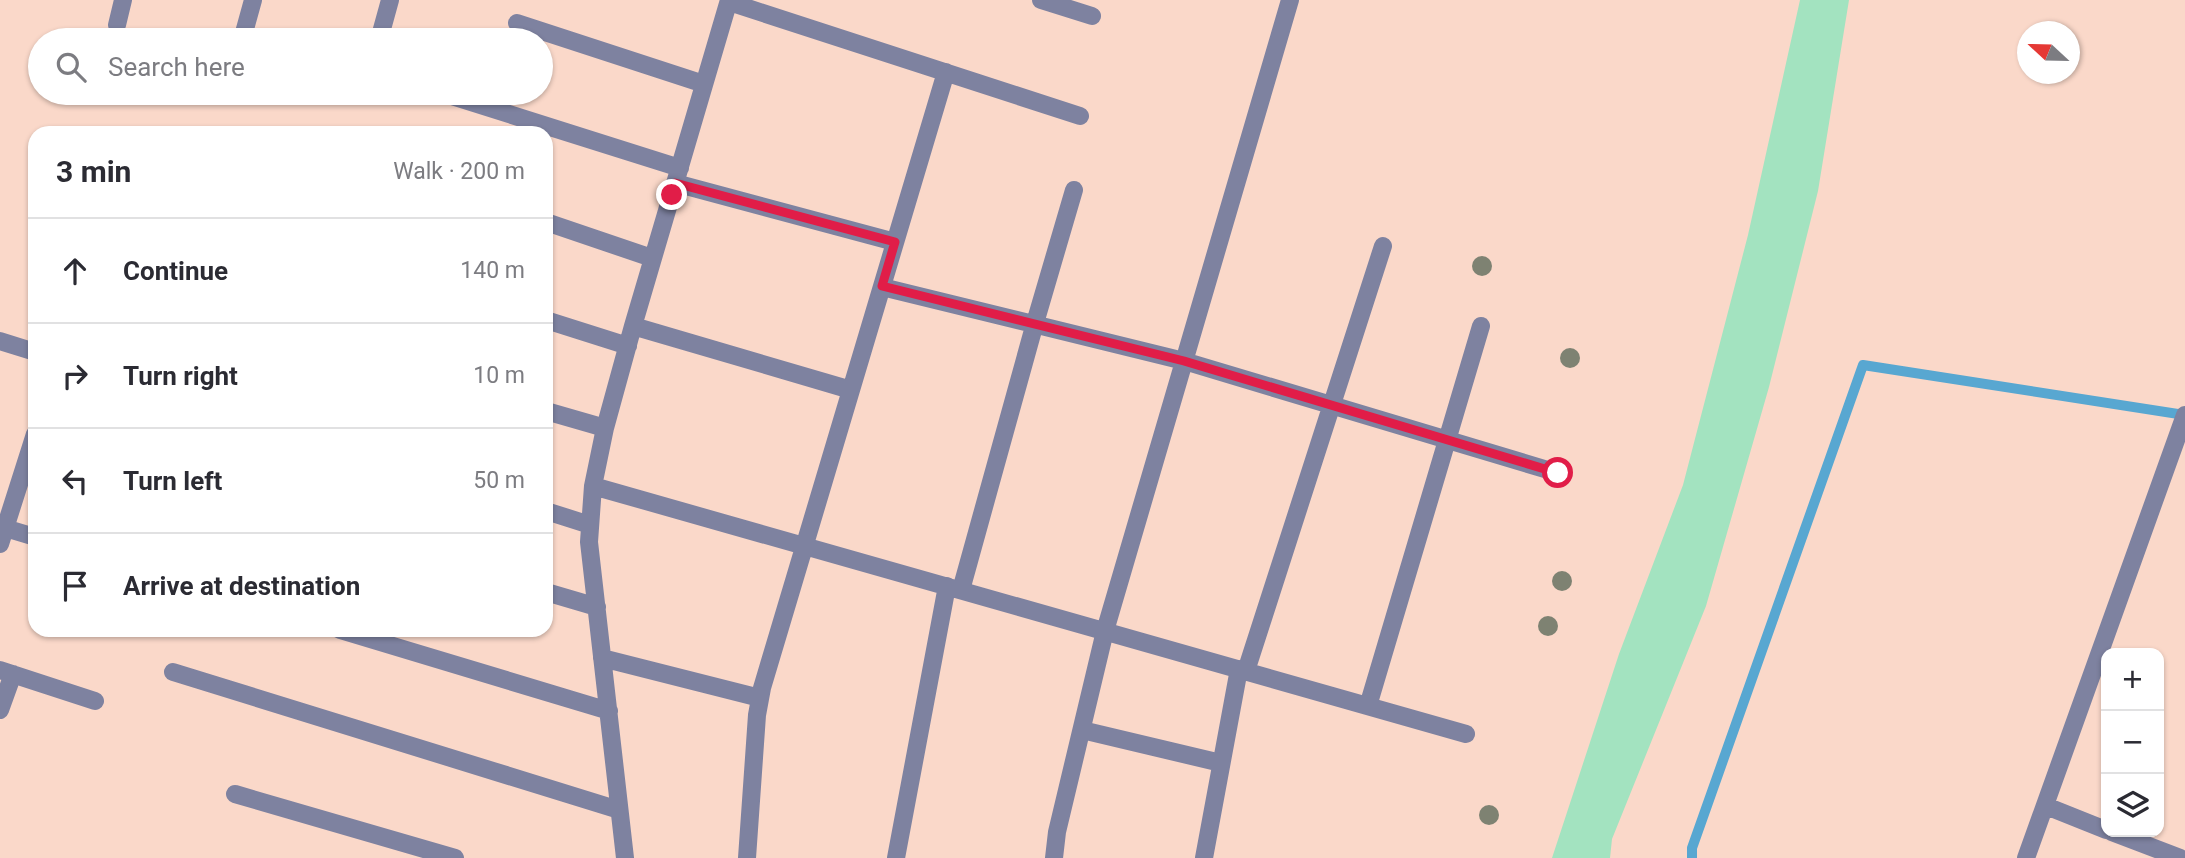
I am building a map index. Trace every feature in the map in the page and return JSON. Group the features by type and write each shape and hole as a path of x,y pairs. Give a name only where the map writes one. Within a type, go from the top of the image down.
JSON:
{"street":[{"path":"117,25 124,0"},
{"path":"245,28 253,0"},
{"path":"382,28 390,0"},
{"path":"1041,0 1092,16"},
{"path":"1054,858 1057,832 1105,631 1290,0"},
{"path":"625,858 589,542 593,486 605,428 652,258 729,1 1080,116"},
{"path":"517,23 532,28"},
{"path":"553,35 704,84"},
{"path":"747,858 760,698 946,72"},
{"path":"477,105 537,126"},
{"path":"553,132 678,175 895,242"},
{"path":"896,858 954,588 1074,190"},
{"path":"553,224 652,258"},
{"path":"1204,858 1221,763 1242,670 1383,246"},
{"path":"882,286 1184,361 1558,473"},
{"path":"553,322 628,346"},
{"path":"633,326 851,390"},
{"path":"1368,706 1481,326"},
{"path":"0,341 28,350"},
{"path":"553,413 605,428"},
{"path":"2026,858 2185,415"},
{"path":"28,456 2,536 28,537"},
{"path":"593,486 1466,734"},
{"path":"553,512 590,525"},
{"path":"553,594 597,607"},
{"path":"363,637 609,712"},
{"path":"603,658 760,698"},
{"path":"173,671 619,810"},
{"path":"0,710 6,672 95,701"},
{"path":"1082,730 1221,763"},
{"path":"235,794 455,858"},
{"path":"2046,806 2101,828"},
{"path":"2125,837 2180,858"}],"green space":[{"path":"1800,0 1849,0 1818,191 1769,387 1706,606 1612,839 1610,858 1552,858 1619,654 1683,485 1748,235"}],"waterway":[{"path":"1692,858 1692,848 1863,365 2185,415"}],"route":[{"path":"672,195 675,183 895,242 882,286 1184,361 1558,473"}]}
